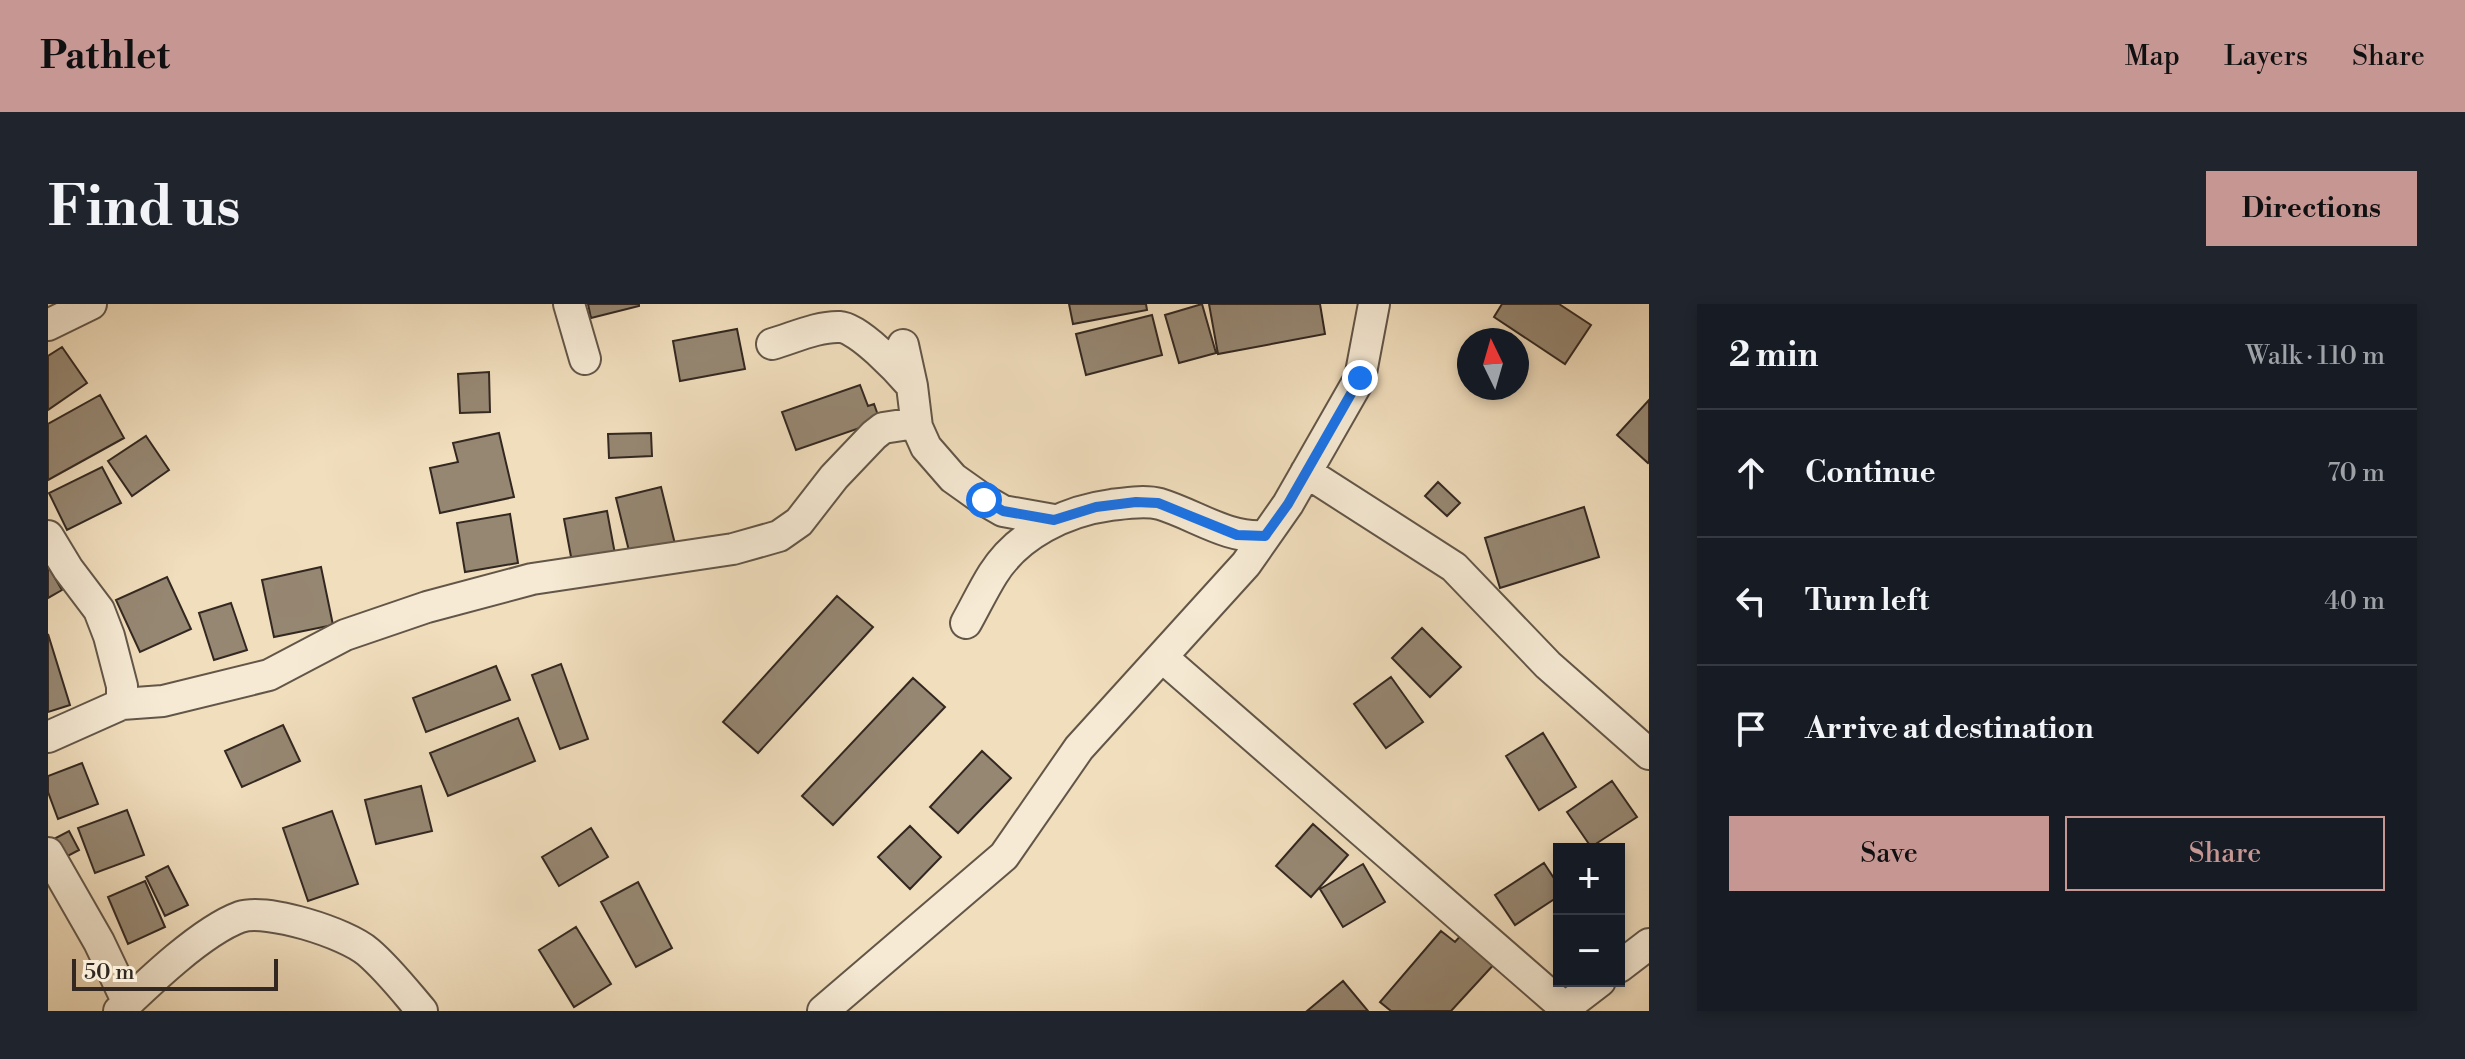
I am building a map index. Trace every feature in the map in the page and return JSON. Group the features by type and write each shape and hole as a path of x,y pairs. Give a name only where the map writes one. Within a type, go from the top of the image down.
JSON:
{"street":[{"path":"48,325 91,304"},
{"path":"569,304 585,359"},
{"path":"838,1006 1004,856 1079,748 1246,564 1306,472 1360,378 1374,304"},
{"path":"772,344 840,327 854,331 912,386"},
{"path":"903,345 917,427 926,447 953,478 1003,511 1054,520"},
{"path":"48,737 122,704 163,701 269,675 345,635 427,607 532,579 759,543 779,536 799,522 834,477 874,435 883,428 909,424 917,427"},
{"path":"1306,472 1454,567 1548,665 1649,754"},
{"path":"966,623 994,572 1015,546 1054,520 1096,507 1136,502 1158,503 1237,535 1265,536"},
{"path":"1003,511 1015,546"},
{"path":"48,536 99,610 122,686 122,704"},
{"path":"1162,657 1563,1009 1592,987"},
{"path":"48,853 99,942 124,1007 194,945 239,917 257,914 323,929 366,950 422,1011"},
{"path":"1625,962 1649,944"}],"building":[{"path":"588,304 639,304 639,306 591,318"},
{"path":"1069,304 1146,304 1147,310 1073,324"},
{"path":"1202,304 1216,353 1179,363 1165,315"},
{"path":"1209,304 1320,304 1325,334 1218,354"},
{"path":"1502,304 1559,304 1591,325 1565,364 1529,340 1529,328 1511,328 1494,317"},
{"path":"1152,315 1162,355 1086,375 1076,334"},
{"path":"737,329 745,369 680,381 673,341"},
{"path":"62,347 87,383 48,410 48,356"},
{"path":"489,372 490,412 460,413 458,374"},
{"path":"860,385 868,406 874,404 880,421 796,450 782,412"},
{"path":"100,395 124,438 48,480 48,424"},
{"path":"1649,400 1649,462 1648,463 1617,435"},
{"path":"499,433 514,497 440,513 430,468 458,462 453,443"},
{"path":"651,433 652,456 609,458 608,434"},
{"path":"146,436 169,470 132,496 108,461"},
{"path":"102,467 121,503 67,530 49,493"},
{"path":"1438,482 1460,503 1447,516 1425,496"},
{"path":"661,487 675,544 630,555 616,498"},
{"path":"1584,507 1599,557 1500,588 1485,538"},
{"path":"607,511 615,554 572,562 564,519"},
{"path":"510,514 518,563 465,572 457,523"},
{"path":"48,566 62,590 48,598"},
{"path":"321,567 333,625 274,637 262,580"},
{"path":"167,577 191,629 140,652 116,600"},
{"path":"837,596 873,627 758,753 723,722"},
{"path":"231,603 247,650 214,660 199,613"},
{"path":"1422,628 1461,667 1430,697 1392,658"},
{"path":"48,634 70,705 48,712"},
{"path":"561,664 588,739 560,749 532,675"},
{"path":"496,666 510,700 426,732 413,698"},
{"path":"1391,677 1423,722 1386,748 1354,704"},
{"path":"913,678 945,707 833,825 802,796"},
{"path":"518,718 535,761 448,796 430,753"},
{"path":"283,725 300,761 242,787 225,751"},
{"path":"1543,733 1576,787 1539,810 1506,756"},
{"path":"982,751 1011,778 958,833 930,807"},
{"path":"82,763 98,804 58,819 48,792 48,776"},
{"path":"1612,781 1637,817 1597,843 1588,843 1567,812"},
{"path":"421,786 432,831 376,844 365,800"},
{"path":"127,810 144,855 95,873 78,828"},
{"path":"332,811 358,884 308,901 283,828"},
{"path":"1313,824 1348,855 1311,897 1276,866"},
{"path":"910,826 941,857 910,889 878,857"},
{"path":"591,828 608,857 559,886 542,857"},
{"path":"69,831 79,850 62,859 52,840"},
{"path":"1544,863 1553,877 1553,900 1515,925 1495,895"},
{"path":"1363,864 1385,902 1343,927 1320,889"},
{"path":"168,866 188,905 165,916 146,877"},
{"path":"145,881 165,927 128,944 108,897"},
{"path":"638,882 672,948 636,967 601,902"},
{"path":"576,927 611,984 574,1007 539,950"},
{"path":"1441,931 1455,942 1463,933 1497,961 1451,1011 1391,1011 1380,1002"},
{"path":"1343,981 1368,1011 1307,1011"}],"route":[{"path":"984,500 1003,511 1054,520 1096,507 1136,502 1158,503 1237,535 1265,536 1288,504 1360,378"}]}
